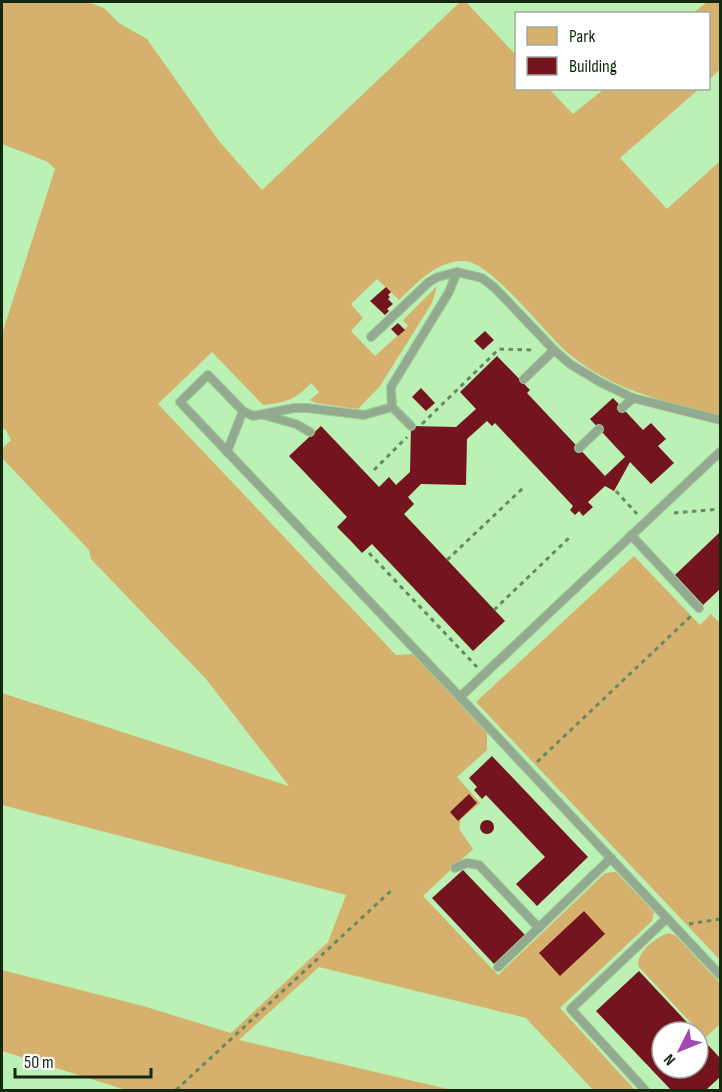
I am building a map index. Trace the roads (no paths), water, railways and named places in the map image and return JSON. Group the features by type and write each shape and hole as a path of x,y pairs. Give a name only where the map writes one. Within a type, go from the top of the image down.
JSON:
{"lane":[{"path":"414,429 392,407 390,387 448,292 457,272"},
{"path":"371,337 429,282 457,272 482,278 495,288 554,350 570,364 600,382 633,398 720,420"},
{"path":"524,379 554,350"},
{"path":"392,407 364,415 294,408 253,416 243,411 208,375 180,402 720,975"},
{"path":"622,408 633,398"},
{"path":"227,453 243,411"},
{"path":"262,415 296,424 310,432"},
{"path":"579,448 599,429"},
{"path":"460,697 720,452"},
{"path":"631,535 699,608"},
{"path":"498,967 611,858"},
{"path":"456,868 467,862 479,865 539,928"},
{"path":"645,1090 571,1010 667,918"}]}
